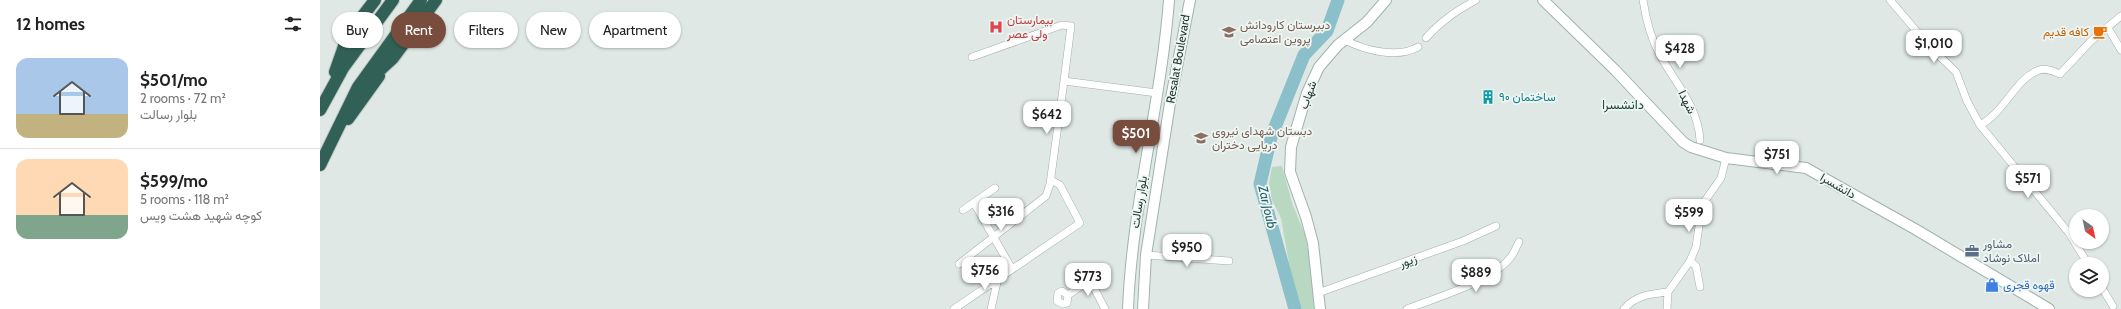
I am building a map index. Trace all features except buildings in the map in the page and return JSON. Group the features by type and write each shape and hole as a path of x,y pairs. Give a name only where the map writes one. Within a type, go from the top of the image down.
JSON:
{"highway":[{"path":"322,105 347,38 374,0"},
{"path":"322,105 343,68 394,0"},
{"path":"320,165 355,92 378,57 421,0"},
{"path":"331,143 436,0"},
{"path":"355,92 393,58"}],"street":[{"path":"1163,0 1162,13 1167,27"},
{"name":"بلوار رسالت","path":"1128,309 1132,248 1167,27 1169,0"},
{"name":"Resalat Boulevard","path":"1143,309 1146,256 1170,103 1190,0"},
{"name":"شهاب","path":"1320,309 1312,242 1306,217 1290,172 1291,147 1307,93 1324,61 1344,40 1368,22 1386,0"},
{"path":"1426,38 1453,12 1476,0"},
{"name":"دانشسرا","path":"1543,0 1615,70 1683,142 1691,147 1726,158 1806,168 1915,228 2049,309"},
{"name":"شهدا","path":"1643,0 1648,30 1660,56 1690,103 1699,128 1700,140"},
{"path":"1890,0 1930,47 1956,72 1980,125 2069,233 2084,257"},
{"path":"1980,125 1991,119 2021,83 2039,70 2049,69 2060,74 2091,42 2121,16"},
{"path":"959,264 1043,199 1048,192 1051,180 1071,26 1062,25 972,58"},
{"path":"2108,28 2121,50"},
{"path":"1344,40 1364,49 1386,52 1411,50 1418,47"},
{"path":"1064,81 1157,93"},
{"path":"1667,309 1668,292 1690,261 1696,247 1702,205 1722,178 1726,158"},
{"path":"954,309 1080,223 1060,186 1051,180"},
{"path":"963,210 995,188"},
{"path":"974,203 1012,269"},
{"name":"زیور","path":"1318,293 1463,241 1496,226"},
{"path":"1407,309 1472,284 1490,274 1510,259 1519,242"},
{"path":"1146,256 1229,261"},
{"path":"1690,261 1696,266 1700,287"},
{"path":"1068,295 1097,274"},
{"path":"991,309 998,278"},
{"path":"1090,280 1105,309"},
{"path":"1624,309 1632,300 1646,295 1668,292"},
{"path":"2108,297 2113,306"}],"green space":[{"path":"1282,166 1292,203 1305,235 1310,260 1314,309 1302,309 1292,280 1281,218 1272,200 1269,183 1272,167"}],"waterway":[{"name":"Zar Joub","path":"1295,309 1260,184 1271,137 1304,55 1327,31 1338,0"}],"place":[{"name":"بیمارستان ولی عصر","path":"996,27"},
{"name":"دبیرستان کارودانش پروین اعتصامی","path":"1229,32"},
{"name":"کافه قدیم","path":"2100,32"},
{"name":"ساختمان ۹۰","path":"1488,97"},
{"name":"دبستان شهدای نیروی دریایی دختران","path":"1201,138"},
{"name":"مشاور املاک نوشاد","path":"1972,251"},
{"name":"قهوه قجری","path":"1992,285"}],"district":[{"name":"دانشسرا","path":"1623,104"}]}
